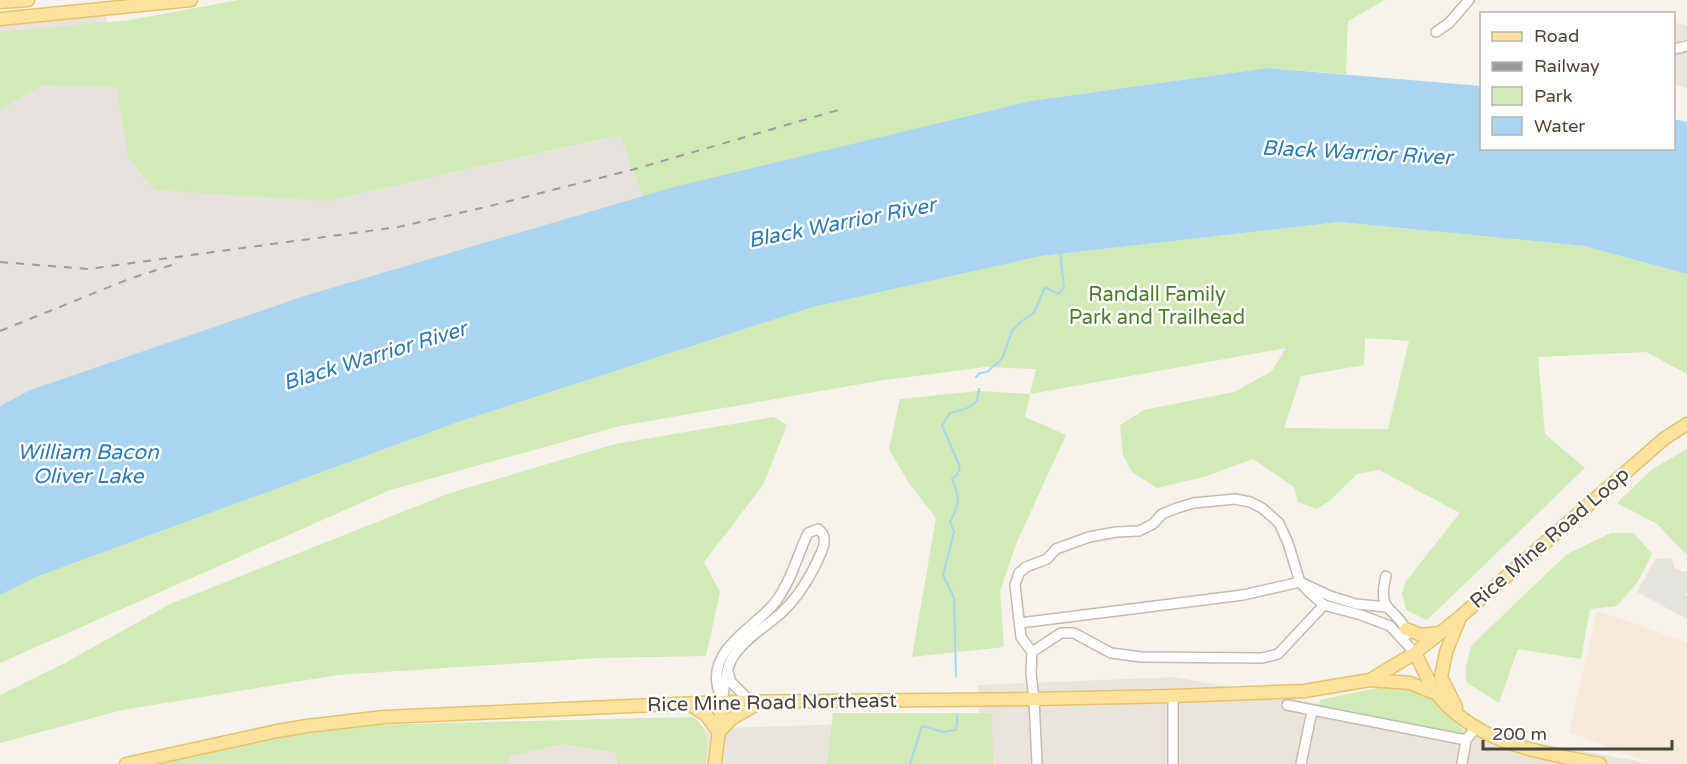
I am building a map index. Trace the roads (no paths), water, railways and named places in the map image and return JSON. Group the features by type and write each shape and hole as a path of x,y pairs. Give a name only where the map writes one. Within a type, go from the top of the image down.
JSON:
{"main road":[{"path":"0,2 28,0"},
{"path":"0,19 191,0"},
{"name":"Rice Mine Road Loop","path":"1415,653 1460,617 1665,438 1687,424"},
{"path":"1460,617 1446,652 1441,677 1460,716"},
{"path":"1406,629 1421,635 1440,633"},
{"path":"1415,653 1437,694 1460,716 1492,737 1514,746 1572,761 1600,764"},
{"name":"Rice Mine Road Northeast","path":"126,764 277,731 384,717 722,702 1034,699 1304,691 1370,680 1415,653"},
{"path":"1370,680 1410,683 1437,694"},
{"path":"716,764 722,702"},
{"path":"719,732 731,719 756,702"},
{"path":"689,704 706,715 719,732"}],"street":[{"path":"1436,32 1449,23 1469,0"},
{"path":"1036,764 1032,652 1021,637 1015,585 1019,573 1026,567 1038,564 1056,549 1089,537 1139,531 1153,524 1162,514 1194,503 1235,499 1250,502 1262,508 1279,523 1300,582 1324,605 1390,626 1415,653"},
{"path":"818,529 825,537 813,570 797,596 781,613 745,642 731,660 727,670 722,702 716,682 718,669 729,646 765,614 776,600 795,569 808,533 818,529"},
{"path":"1386,576 1382,592 1386,607 1404,624 1415,653"},
{"path":"1020,623 1243,595 1300,582 1329,596 1356,604 1386,607"},
{"path":"1032,652 1061,633 1074,633 1111,653 1142,657 1262,658 1278,654 1324,605"},
{"path":"727,670 731,682 756,702"},
{"path":"1173,696 1173,764"},
{"path":"1287,705 1466,740"},
{"path":"1301,764 1312,711"},
{"path":"1462,764 1466,740 1476,727"}],"water":[{"name":"William Bacon Oliver Lake","path":"1268,68 1480,86 1480,150 1675,150 1675,119 1687,122 1687,274 1584,246 1340,222 1041,256 813,307 458,422 36,577 0,595 0,406 30,390 304,296 674,187 1030,101"}],"waterway":[{"path":"976,377 980,373 987,372 1002,359 1012,331 1034,313 1045,287 1058,294 1064,288 1060,251"},
{"path":"956,676 954,598 943,575 954,532 950,522 958,500 952,479 957,475 960,467 942,425 950,413 968,408 977,401 979,389"},
{"path":"910,764 922,726 943,732 955,730 957,715"}],"railway":[{"path":"0,262 88,269 398,227 635,169 845,108"},
{"path":"0,331 129,279 178,263"}],"water label":[{"name":"Black Warrior River","path":"1357,153"},
{"name":"Black Warrior River","path":"842,223"},
{"name":"Black Warrior River","path":"375,356"}],"park label":[{"name":"Randall Family Park and Trailhead","path":"1157,306"}]}
